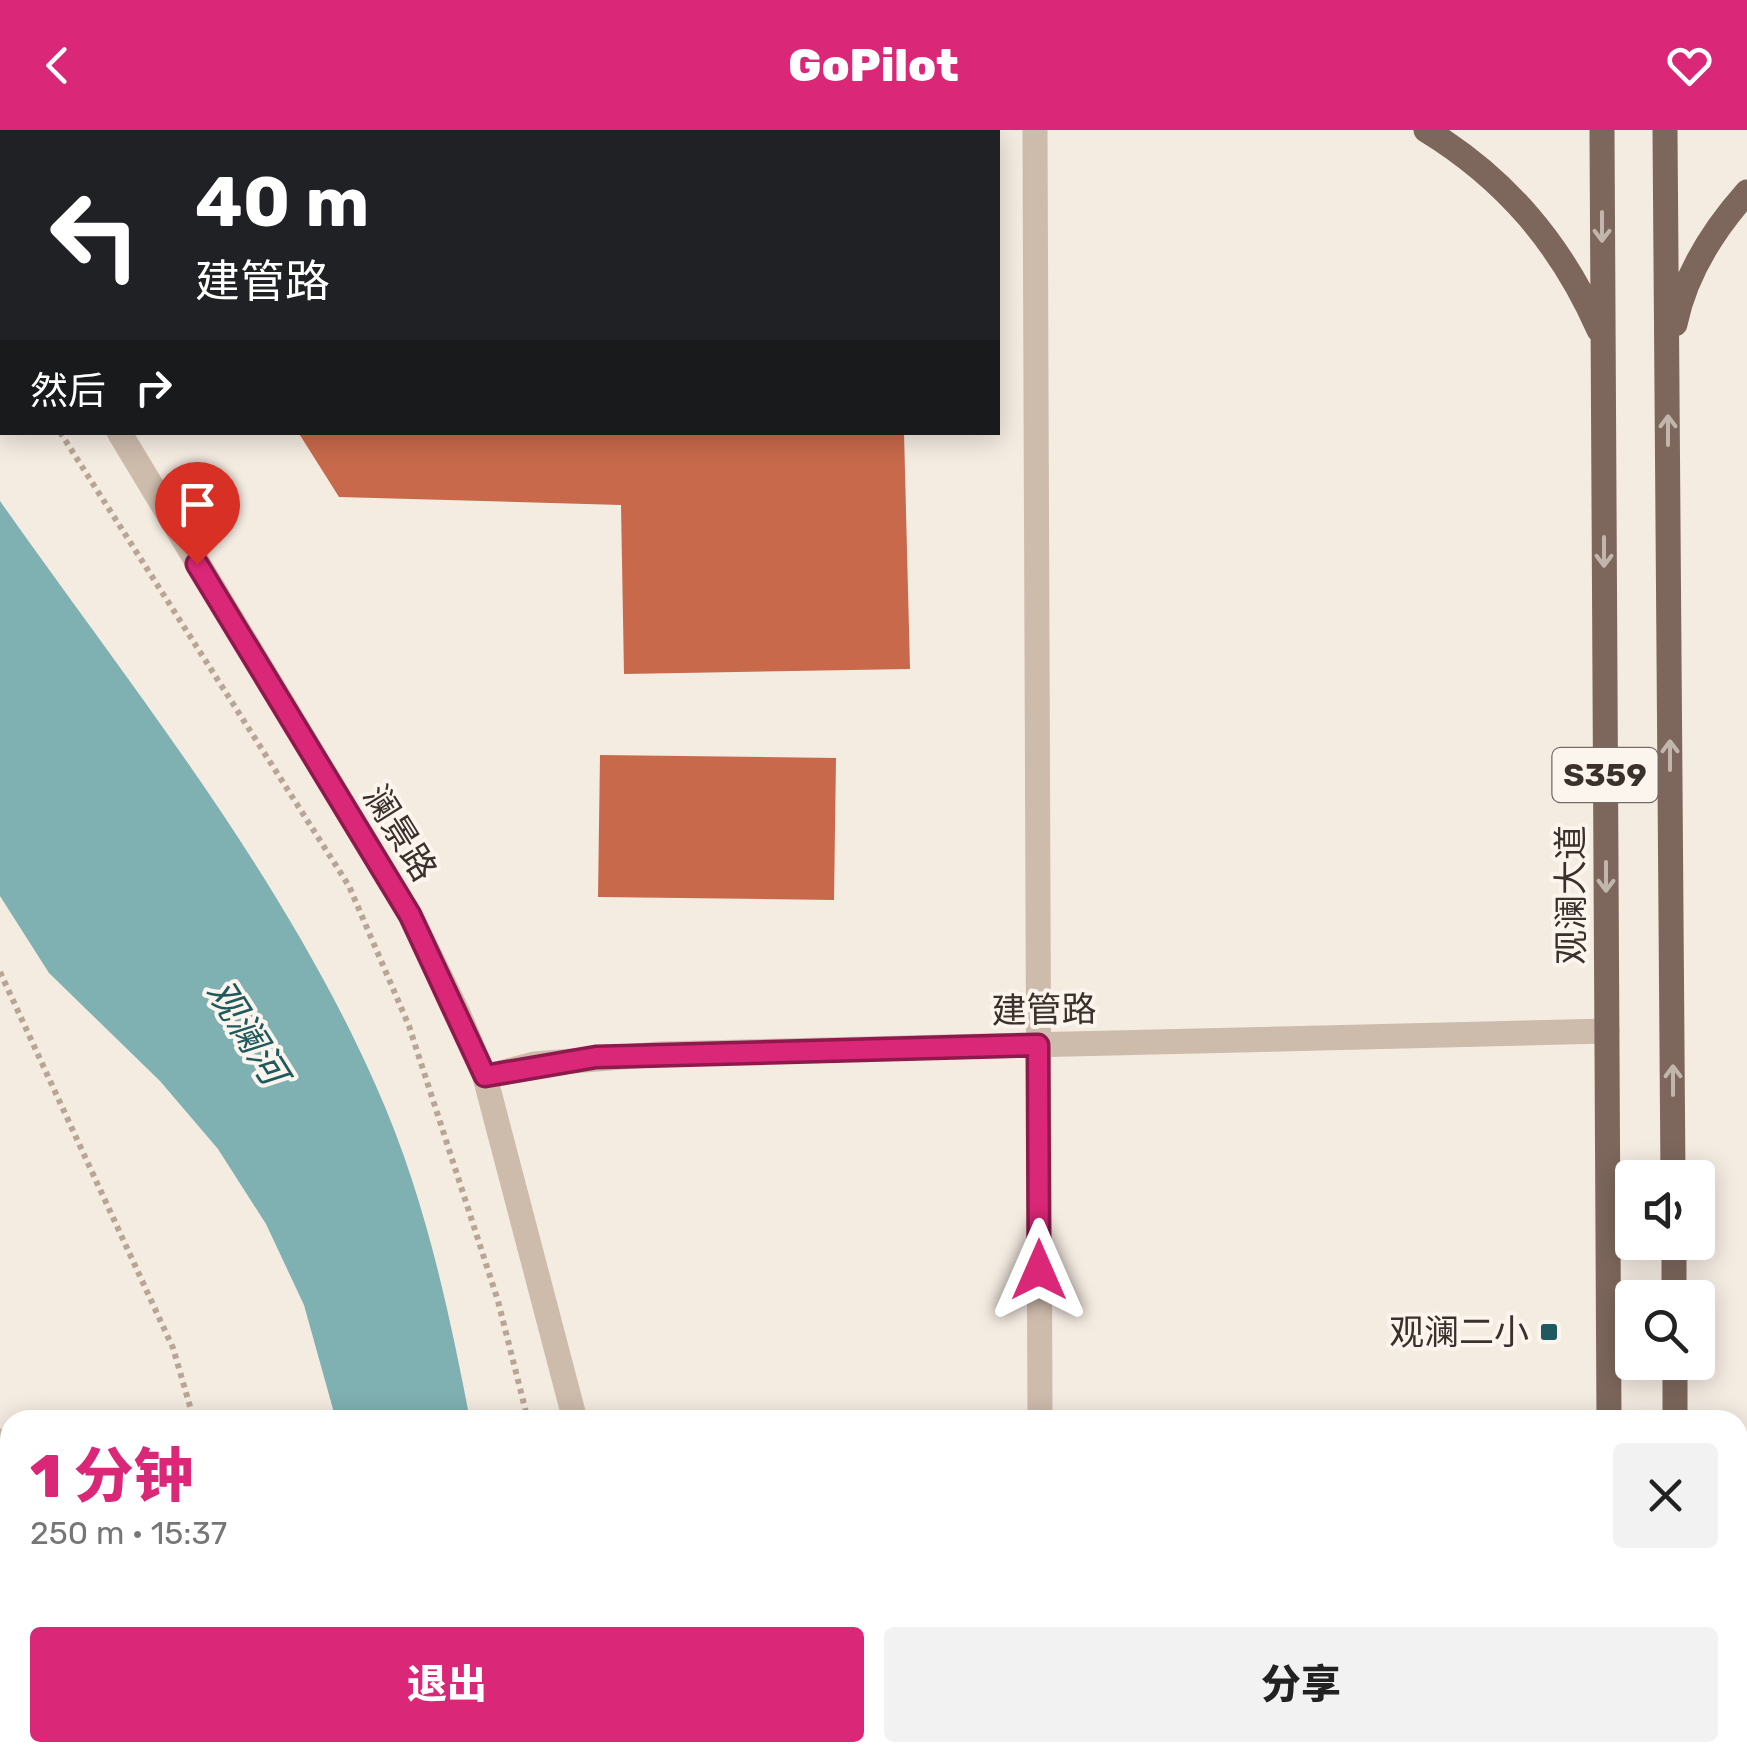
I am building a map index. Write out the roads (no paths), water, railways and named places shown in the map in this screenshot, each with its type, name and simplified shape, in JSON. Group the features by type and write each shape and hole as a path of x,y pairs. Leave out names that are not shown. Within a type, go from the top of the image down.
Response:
{"main road":[{"path":"1426,130 1471,158 1546,234 1577,280 1603,338"},
{"name":"观澜大道","path":"1602,130 1609,1410"},
{"name":"S359","path":"1665,130 1673,1160"},
{"path":"1668,363 1676,316 1692,273 1715,232 1747,192"},
{"path":"1674,1380 1675,1410"}],"street":[{"path":"1035,130 1040,1410"},
{"name":"澜景路","path":"120,435 410,915 485,1076 571,1410"},
{"name":"建管路","path":"485,1076 596,1057 1607,1032"}],"water":[{"name":"观澜河","path":"0,501 203,784 296,931 338,1007 376,1086 408,1167 443,1292 468,1410 333,1410 304,1305 266,1224 218,1149 160,1081 49,973 0,896"}],"place":[{"name":"观澜二小","path":"1549,1332"}]}
